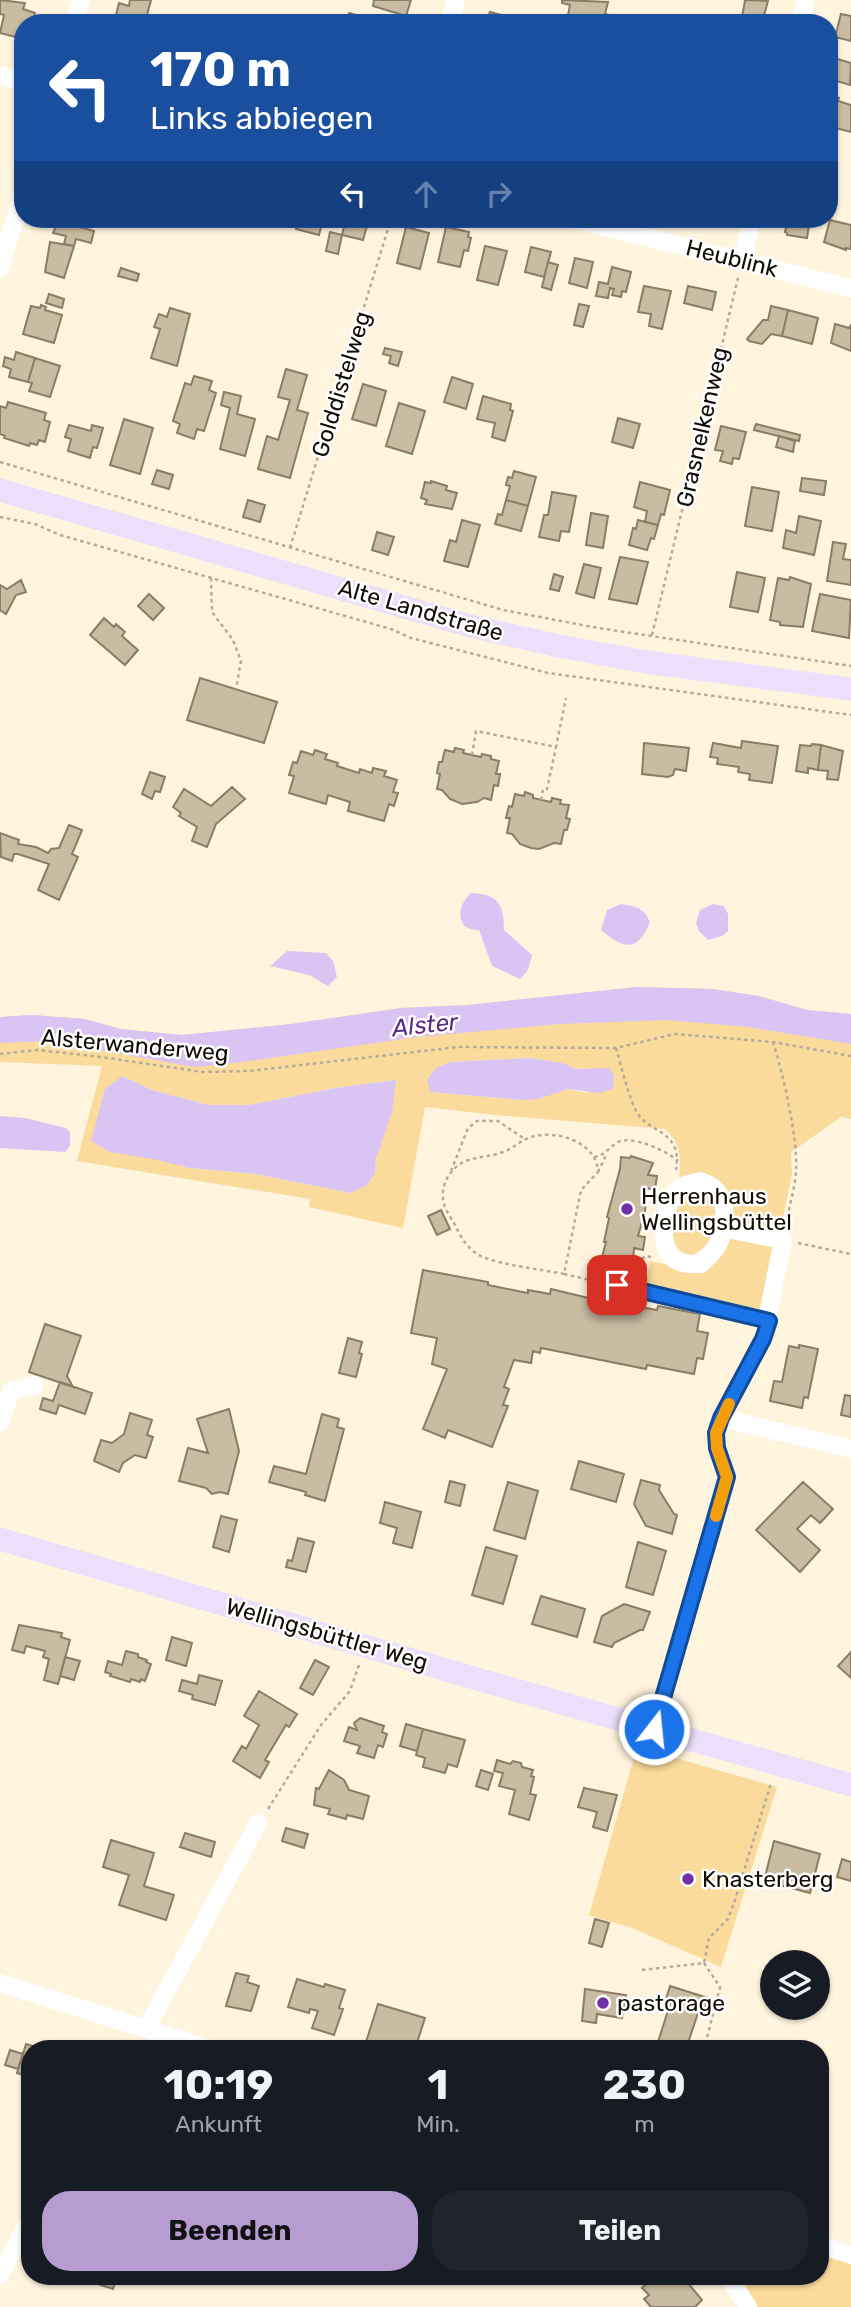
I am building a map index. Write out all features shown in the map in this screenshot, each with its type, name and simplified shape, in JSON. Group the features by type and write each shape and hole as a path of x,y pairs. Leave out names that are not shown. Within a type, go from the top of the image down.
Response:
{"main road":[{"name":"Alte Landstraße","path":"0,490 470,626 646,662 851,689"},
{"name":"Wellingsbüttler Weg","path":"0,1539 851,1785"}],"street":[{"path":"0,268 14,222"},
{"name":"Heublink","path":"609,228 851,288"},
{"path":"742,261 750,228"},
{"path":"700,1181 714,1187 722,1198 723,1228 718,1245 701,1264 674,1259 664,1246 664,1219 673,1194 685,1184 700,1181"},
{"path":"654,1729 727,1477 717,1448 716,1433 721,1418 763,1339 769,1321 783,1240 723,1228"},
{"path":"617,1285 769,1321"},
{"path":"0,1422 11,1391 35,1385"},
{"path":"721,1418 851,1449"},
{"path":"146,2029 258,1823"},
{"path":"0,1983 181,2040"},
{"path":"0,2274 21,2236"},
{"path":"829,2248 851,2255"},
{"path":"735,2285 748,2307"}],"path":[{"name":"Golddistelweg","path":"290,548 388,228"},
{"name":"Grasnelkenweg","path":"652,636 742,261"},
{"path":"0,461 503,610 598,628 851,666"},
{"path":"0,517 34,524 60,535"},
{"path":"211,578 212,612 233,640 241,661 236,690"},
{"path":"541,800 543,789 547,789 566,698"},
{"path":"472,755 476,731 555,747"},
{"name":"Alsterwanderweg","path":"0,1054 37,1050 202,1072 304,1066 458,1047 616,1048 675,1034 773,1042 851,1056"},
{"path":"773,1042 780,1063 793,1135 796,1170 783,1240 851,1254"},
{"path":"616,1048 637,1112 668,1138 677,1153 673,1194"},
{"path":"526,1139 498,1121 477,1121 468,1128 443,1188 444,1205 463,1241 471,1250 485,1258 597,1281"},
{"path":"450,1174 464,1161 503,1152 526,1139 548,1135 572,1140 584,1146 594,1157 598,1172"},
{"path":"594,1157 607,1152 617,1143 630,1140 658,1148 678,1161"},
{"path":"564,1274 581,1190 598,1172 607,1152"},
{"path":"636,1289 640,1261 645,1256 661,1258 669,1253"},
{"path":"258,1823 288,1780 321,1724 350,1691 366,1646"},
{"path":"706,2040 720,1987 704,1963 709,1938 728,1920 777,1763"},
{"path":"642,1970 704,1963"}],"shaded area":[{"path":"636,987 712,989 759,996 807,1010 851,1014 851,1119 841,1117 791,1152 792,1174 780,1232 730,1222 725,1193 682,1181 679,1177 680,1157 677,1145 665,1129 425,1107 403,1228 309,1207 310,1199 77,1161 102,1066 0,1062 0,1017 32,1015 85,1019 121,1029 182,1035 291,1024 401,1008 468,1005","holes":["531,1058 563,1063 576,1069 589,1068 588,1093 569,1089 522,1100 430,1092 450,1062","122,1076 152,1090 209,1105 249,1105 335,1088 396,1080 376,1159 375,1173 350,1193 256,1174 190,1168 91,1141"]},
{"path":"694,1191 705,1193 713,1200 717,1219 709,1241 692,1255 682,1252 675,1245 672,1225 680,1205 686,1196"},
{"path":"726,1238 777,1248 765,1311 645,1289 650,1261 689,1269"},
{"path":"637,1747 777,1787 721,1967 632,1928 589,1915"},
{"path":"829,2255 851,2262 851,2307 757,2307 743,2285 829,2285"}],"water":[{"path":"471,893 488,896 498,902 503,913 504,930 532,955 528,970 520,979 492,966 479,930 471,929 462,922 460,917 463,904"},
{"path":"621,904 639,908 650,922 641,939 630,945 617,941 601,930 607,910"},
{"path":"713,904 724,906 728,914 728,931 708,940 699,931 696,923 700,910"},
{"path":"287,951 326,953 333,961 337,977 328,986 309,975 270,966"},
{"name":"Alster","path":"636,987 712,989 759,996 807,1010 851,1014 851,1044 748,1027 666,1020 560,1024 417,1037 194,1067 50,1041 0,1043 0,1017 32,1015 85,1019 121,1029 182,1035 291,1024 401,1008 468,1005"},
{"path":"531,1058 563,1063 576,1069 609,1068 614,1075 613,1089 598,1093 569,1089 538,1099 522,1100 430,1092 427,1080 436,1068 450,1062"},
{"path":"122,1076 152,1090 209,1105 249,1105 335,1088 396,1080 392,1112 376,1159 375,1173 366,1186 350,1193 256,1174 190,1168 109,1152 91,1141 105,1089"},
{"path":"0,1116 25,1118 66,1128 70,1132 70,1146 65,1152 0,1148"}],"building":[{"path":"0,0 25,3 23,9 35,13 14,14 14,37 0,33 4,15 0,14"},
{"path":"130,0 151,0 147,14 116,14 119,3 129,6"},
{"path":"374,0 411,0 407,14 373,6"},
{"path":"562,0 608,2 605,14 568,14 570,5 562,3"},
{"path":"745,0 768,1 764,14 743,14"},
{"path":"841,14 851,16 851,41 838,38"},
{"path":"838,59 851,63 850,85 838,81"},
{"path":"838,101 851,105 851,132 838,129"},
{"path":"838,222 851,225 851,249 846,250 824,242 828,228 838,228"},
{"path":"55,228 83,228 94,231 91,243 76,239 74,246 64,244 66,236 53,233"},
{"path":"296,228 321,228 319,235"},
{"path":"344,228 366,228 363,240 342,235"},
{"path":"406,228 429,233 420,269 397,263"},
{"path":"446,228 469,232 468,237 471,238 468,251 464,250 460,267 438,262"},
{"path":"786,228 809,228 807,238 787,235"},
{"path":"330,232 342,235 338,254 326,251"},
{"path":"50,242 74,246 64,278 45,272"},
{"path":"485,246 507,251 498,285 477,280"},
{"path":"531,247 551,252 544,277 525,272"},
{"path":"575,258 593,262 587,288 569,283"},
{"path":"548,262 558,265 551,290 542,287"},
{"path":"612,267 631,272 626,292 622,291 621,297 612,295 614,289 610,288 608,298 596,296 599,282 608,284"},
{"path":"121,268 139,274 137,281 118,276"},
{"path":"644,286 671,291 662,329 649,326 651,314 638,312"},
{"path":"688,286 716,292 712,310 684,303"},
{"path":"49,294 64,299 62,308 46,303"},
{"path":"579,304 589,306 583,327 574,325"},
{"path":"41,305 46,307 45,310 62,315 54,343 23,334 31,306 40,308"},
{"path":"771,306 788,310 782,336 771,334 762,344 749,341 747,339 763,320 768,320"},
{"path":"170,308 190,314 177,366 151,358 160,329 154,327 159,314 167,317"},
{"path":"788,310 818,318 812,344 782,336"},
{"path":"835,324 849,328 851,325 851,351 831,343"},
{"path":"385,348 402,352 398,366 389,363 391,356 383,354"},
{"path":"16,352 35,358 28,382 9,377 11,369 3,366 5,357 14,360"},
{"path":"35,358 60,366 50,397 29,391 32,383 28,382"},
{"path":"286,369 307,375 297,410 308,413 290,478 258,469 267,436 278,440 290,400 278,397"},
{"path":"194,376 212,381 209,390 216,393 204,431 197,429 194,439 177,433 180,424 173,421 185,383 191,385"},
{"path":"452,377 473,384 466,409 444,402"},
{"path":"363,384 386,391 376,426 352,419"},
{"path":"224,392 241,396 237,414 255,419 245,456 220,449 230,408 221,405"},
{"path":"483,396 511,404 510,410 513,411 505,441 492,437 495,423 477,419"},
{"path":"8,402 46,413 44,420 50,422 45,442 39,440 37,445 30,443 29,446 4,438 5,436 0,434 0,406 6,408"},
{"path":"399,403 425,411 412,454 386,446"},
{"path":"618,418 640,424 633,448 612,442"},
{"path":"124,419 153,428 140,474 110,465"},
{"path":"756,424 800,435 799,441 754,430"},
{"path":"69,425 91,431 92,425 103,428 97,448 93,447 90,458 68,451 71,439 65,437"},
{"path":"721,426 746,432 739,459 733,458 732,464 720,461 723,451 715,450"},
{"path":"779,436 795,441 793,452 776,447"},
{"path":"157,470 173,475 169,489 152,484"},
{"path":"514,471 536,477 528,506 506,500 510,486 506,485 508,477 512,478"},
{"path":"802,478 826,481 824,495 800,491"},
{"path":"425,482 447,486 446,490 457,493 452,509 425,504 427,500 421,498"},
{"path":"640,482 670,490 664,515 661,514 658,525 645,522 647,511 634,507"},
{"path":"752,487 779,492 772,531 745,526"},
{"path":"552,492 576,496 569,532 561,531 559,541 539,537 544,515 548,515"},
{"path":"248,500 265,505 260,522 243,517"},
{"path":"506,500 528,506 521,531 495,524 498,514 502,515"},
{"path":"591,513 608,516 603,548 586,545"},
{"path":"799,516 821,521 814,555 783,548 786,530 796,533"},
{"path":"462,520 480,525 468,567 444,561 450,540 456,542"},
{"path":"638,520 658,525 647,550 629,545"},
{"path":"377,532 394,537 388,555 372,550"},
{"path":"833,542 846,544 843,559 851,560 851,585 827,581"},
{"path":"620,557 648,562 637,604 609,599"},
{"path":"584,564 601,568 594,598 576,593"},
{"path":"737,572 765,578 758,612 730,607"},
{"path":"554,574 563,577 559,591 550,589"},
{"path":"790,577 811,584 803,627 780,625 780,622 770,620 778,578 789,580"},
{"path":"21,580 26,592 16,595 6,614 0,610 0,585 7,589"},
{"path":"149,594 164,608 153,620 138,606"},
{"path":"820,594 851,600 849,638 812,631"},
{"path":"104,618 125,632 122,636 138,650 125,665 90,635"},
{"path":"200,678 277,702 264,743 187,720"},
{"path":"742,741 778,746 772,783 749,780 750,774 738,772 739,767 717,764 718,758 710,757 713,743 741,748"},
{"path":"644,743 689,748 686,771 675,769 673,775 668,777 642,774"},
{"path":"800,745 821,745 818,770 808,768 808,773 796,771"},
{"path":"821,745 843,751 838,780 827,779 828,771 818,770"},
{"path":"455,748 464,750 463,753 481,757 482,754 491,756 491,759 499,761 496,774 500,774 498,786 494,785 491,800 484,798 462,804 437,789 439,762 442,762 445,750 454,752"},
{"path":"315,750 327,754 325,759 338,763 337,766 359,773 360,769 372,773 373,768 386,771 384,776 397,780 393,792 398,793 394,806 389,804 384,821 348,811 350,802 328,795 326,804 289,793 294,776 289,775 293,762 297,763 301,751 313,755"},
{"path":"150,772 165,777 160,792 155,791 152,799 142,794"},
{"path":"232,787 245,799 216,824 207,847 192,841 197,827 179,816 181,813 173,807 184,789 211,806"},
{"path":"525,792 533,795 533,798 551,802 552,798 561,800 560,804 569,805 566,818 570,819 561,844 531,848 520,844 512,834 507,833 510,818 506,818 509,806 512,807 515,794 524,796"},
{"path":"69,825 82,830 72,854 78,857 59,900 38,890 49,864 18,854 14,854 12,861 1,857 0,833 19,840 18,844 36,847 48,853 51,849 59,848"},
{"name":"Herrenhaus Wellingsbüttel","path":"631,1156 653,1163 648,1175 657,1176 655,1190 647,1188 645,1212 638,1236 645,1237 643,1250 634,1248 633,1263 623,1263 602,1257 609,1218 607,1217 621,1157"},
{"path":"441,1210 450,1229 437,1235 428,1216"},
{"path":"423,1270 488,1282 488,1285 528,1293 528,1290 550,1294 551,1289 634,1309 635,1306 657,1310 658,1306 700,1314 697,1331 708,1333 703,1359 697,1358 694,1374 647,1365 646,1369 541,1348 540,1353 533,1351 531,1363 514,1360 504,1387 509,1389 503,1405 508,1406 492,1447 448,1430 445,1438 423,1429 447,1369 432,1364 437,1338 411,1333"},
{"path":"45,1324 81,1336 67,1376 73,1387 29,1372"},
{"path":"348,1338 362,1342 356,1377 339,1373"},
{"path":"799,1345 818,1349 808,1398 804,1397 802,1408 770,1401 774,1381 782,1382 789,1346 799,1348"},
{"path":"60,1382 92,1393 85,1414 59,1405 56,1414 40,1409 43,1398 53,1401"},
{"path":"845,1395 851,1396 851,1417 841,1415"},
{"path":"229,1409 239,1451 228,1494 212,1494 206,1488 179,1481 188,1448 208,1453 197,1419"},
{"path":"130,1413 152,1420 147,1435 153,1437 146,1458 135,1455 123,1463 119,1472 94,1461 101,1440 112,1443 124,1434"},
{"path":"322,1414 339,1419 337,1427 344,1429 325,1501 305,1495 306,1492 269,1482 274,1466 306,1474"},
{"path":"579,1461 624,1474 616,1502 571,1489"},
{"path":"641,1480 660,1485 659,1490 677,1515 672,1534 646,1526 634,1504"},
{"path":"450,1481 465,1485 460,1506 445,1502"},
{"path":"508,1482 538,1491 525,1539 494,1530"},
{"path":"803,1482 833,1509 820,1523 811,1515 797,1529 820,1550 800,1572 756,1530"},
{"path":"385,1502 421,1512 412,1548 393,1543 397,1528 380,1523"},
{"path":"221,1516 237,1520 229,1552 213,1547"},
{"path":"298,1538 314,1542 306,1572 286,1567 288,1560 292,1561"},
{"path":"638,1542 666,1551 653,1595 626,1587"},
{"path":"486,1547 517,1556 503,1604 472,1595"},
{"path":"541,1596 585,1609 577,1637 532,1624"},
{"path":"624,1604 650,1612 643,1630 614,1643 612,1647 594,1642 602,1616"},
{"path":"19,1625 62,1633 61,1637 70,1640 58,1684 44,1680 49,1659 43,1657 45,1651 26,1646 24,1653 12,1650"},
{"path":"172,1637 192,1643 186,1666 166,1660"},
{"path":"126,1651 138,1654 138,1657 151,1664 145,1681 131,1679 130,1682 105,1672 108,1661 122,1665"},
{"path":"851,1652 851,1678 838,1666"},
{"path":"65,1657 80,1661 74,1680 60,1676"},
{"path":"315,1660 329,1667 313,1695 300,1688"},
{"path":"199,1675 222,1681 215,1705 192,1699 193,1695 179,1691 182,1680 197,1684"},
{"path":"259,1691 297,1714 289,1727 286,1725 265,1760 269,1762 260,1778 233,1761 242,1746 246,1749 259,1725 244,1716"},
{"path":"360,1718 384,1726 382,1732 387,1734 383,1747 378,1745 374,1758 357,1753 360,1746 344,1741 349,1727 357,1730 354,1723"},
{"path":"406,1724 423,1729 417,1751 400,1746"},
{"path":"423,1729 465,1740 457,1767 448,1764 445,1773 423,1767 425,1758 416,1755"},
{"path":"497,1760 510,1764 513,1761 521,1763 522,1767 533,1770 530,1794 536,1795 529,1820 509,1814 515,1790 499,1786 503,1773 494,1771"},
{"path":"329,1770 344,1780 349,1790 369,1796 363,1819 347,1815 346,1819 328,1814 330,1809 314,1805 316,1788 319,1789"},
{"path":"481,1770 493,1774 488,1790 476,1786"},
{"path":"584,1788 617,1795 607,1831 593,1827 597,1812 578,1807"},
{"path":"286,1828 308,1834 304,1848 282,1841"},
{"path":"185,1833 215,1842 211,1857 180,1847"},
{"path":"111,1840 154,1853 144,1886 174,1895 166,1920 119,1905 129,1875 103,1867"},
{"path":"774,1841 820,1854 810,1893 764,1881"},
{"path":"842,1859 851,1862 851,1881 837,1877"},
{"path":"595,1919 609,1923 602,1947 589,1943"},
{"path":"236,1973 249,1976 247,1982 259,1986 251,2011 226,2006"},
{"path":"297,1979 345,1990 339,2008 343,2009 334,2035 312,2028 318,2011 310,2009 309,2013 288,2007"},
{"path":"670,1986 708,1998 704,2011 699,2010 689,2040 659,2040 671,2001 666,1999"},
{"name":"pastorage","path":"585,1989 626,1995 622,2018 597,2014 596,2023 582,2021"},
{"path":"378,2004 425,2018 418,2040 367,2040"},
{"path":"10,2050 21,2053 18,2069 5,2065"},
{"path":"645,2285 690,2285 702,2300 695,2307 651,2307 644,2299 649,2295 642,2288"}],"slow traffic":[{"path":"716,1516 727,1477 717,1448 716,1433 729,1404"}],"place":[{"name":"Herrenhaus Wellingsbüttel","path":"627,1209"},
{"name":"Knasterberg","path":"688,1879"},
{"name":"pastorage","path":"603,2003"}],"route":[{"path":"617,1285 769,1321 763,1339 721,1418 716,1433 717,1448 727,1477 654,1729"}]}
